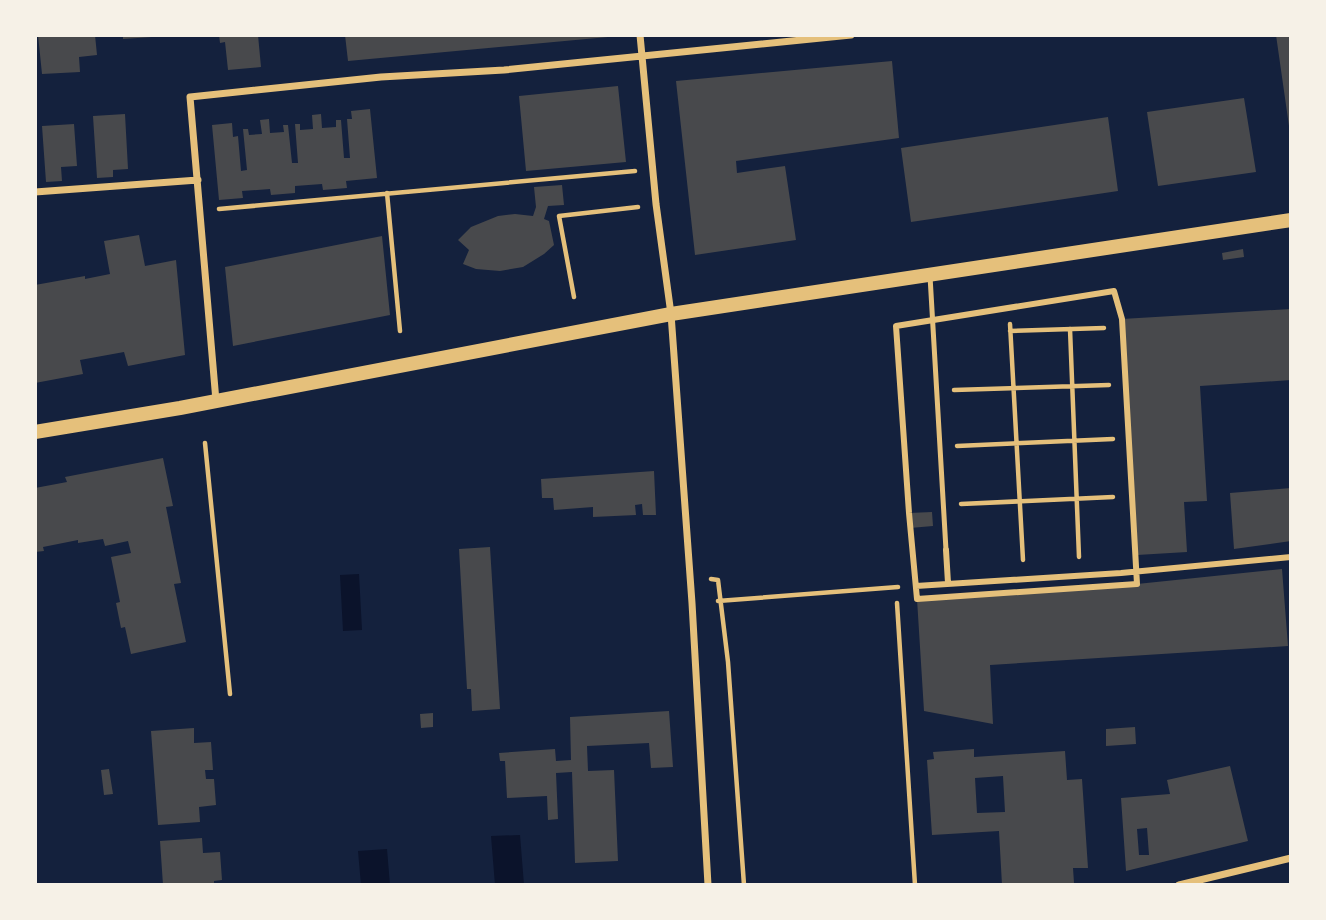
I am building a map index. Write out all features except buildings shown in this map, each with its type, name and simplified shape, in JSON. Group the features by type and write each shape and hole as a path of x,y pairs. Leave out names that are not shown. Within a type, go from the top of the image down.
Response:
{"main road":[{"path":"35,432 216,401 671,314 1291,220"}],"street":[{"path":"640,35 656,204 671,314 692,603 708,885"},
{"path":"216,401 190,97 381,77 504,70 851,35"},
{"path":"35,191 198,180"},
{"path":"1114,291 1122,319 1137,584 917,599 897,327 932,321 1114,291"},
{"path":"946,550 948,583"},
{"path":"916,586 1291,557"},
{"path":"1179,885 1291,858"}],"lane":[{"path":"930,276 946,550"}],"path":[{"path":"200,211 653,169"},
{"path":"387,193 400,331"},
{"path":"574,297 559,216 656,204"},
{"path":"1009,308 1024,579"},
{"path":"1010,331 1110,328"},
{"path":"1070,329 1080,575"},
{"path":"936,391 1113,385"},
{"path":"940,447 1115,439"},
{"path":"205,443 230,694"},
{"path":"943,505 1118,497"},
{"path":"692,603 916,586"},
{"path":"719,601 728,662 744,885"}],"water":[{"path":"359,574 362,630 343,631 340,575"},
{"path":"520,835 524,885 495,885 491,836"},
{"path":"387,849 390,885 361,885 358,851"}]}
